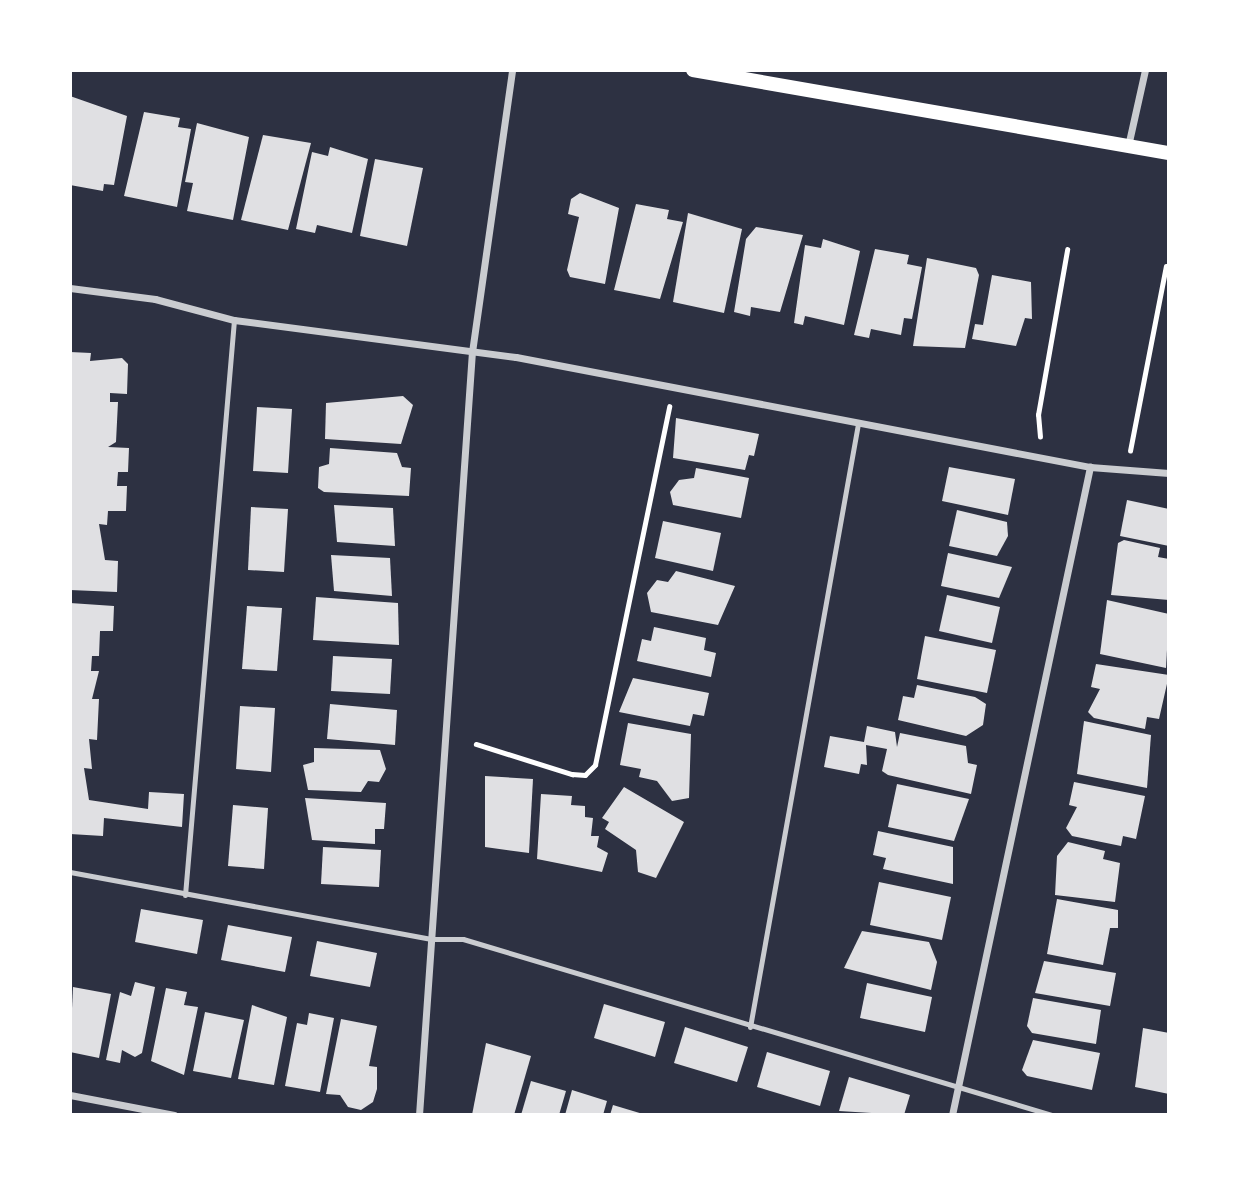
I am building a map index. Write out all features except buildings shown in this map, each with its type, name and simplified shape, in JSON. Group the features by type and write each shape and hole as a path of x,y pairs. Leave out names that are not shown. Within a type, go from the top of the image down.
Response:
{"main road":[{"path":"693,70 1169,153"}],"street":[{"path":"419,1115 472,352 512,70"},
{"path":"1128,146 1145,70"},
{"path":"70,288 155,299 234,320 472,352 1042,459 1090,467 1169,472"},
{"path":"952,1115 1090,467"},
{"path":"70,1095 174,1115"}],"lane":[{"path":"185,895 234,320"},
{"path":"750,1027 858,424"},
{"path":"70,872 430,939 463,939 750,1027 959,1083 1052,1115"}],"path":[{"path":"1042,459 1038,415 1067,250"},
{"path":"1125,470 1166,267"},
{"path":"476,744 572,774 585,775 595,765 672,389"}]}
